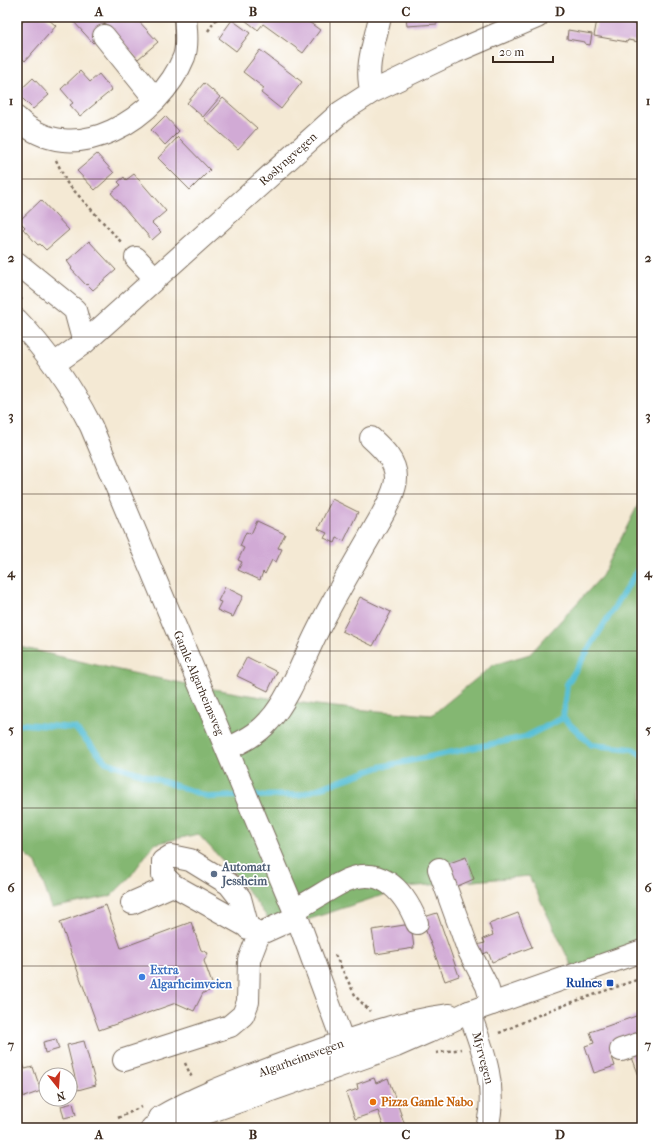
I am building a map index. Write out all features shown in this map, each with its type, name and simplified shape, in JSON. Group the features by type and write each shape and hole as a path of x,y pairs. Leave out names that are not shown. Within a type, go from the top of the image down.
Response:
{"main road":[{"path":"19,123 54,140 80,140 117,129 134,120 155,99 169,82 184,56 185,17"},
{"path":"372,92 369,83 369,73 380,17"},
{"name":"Røslyngvegen","path":"54,364 78,347 341,112 372,92 455,52 537,17"},
{"path":"104,36 155,99"},
{"path":"136,258 156,278"},
{"path":"17,264 75,310 78,347"},
{"name":"Gamle Algarheimsveg","path":"17,320 54,364 77,399 91,426 295,914 346,1052"},
{"path":"227,749 244,741 254,734 269,721 280,705 322,621 380,518 392,493 396,479 392,463 387,453 371,438"},
{"path":"124,1060 230,1026 243,1015 248,1002 249,960 254,931 240,898 229,884 190,860 171,856 163,861 162,875 173,885 254,931"},
{"path":"439,869 468,949 487,986 492,1004"},
{"path":"254,931 295,914 340,883 360,876 380,878 389,882 405,897 417,923"},
{"path":"132,903 173,885"},
{"name":"Algarheimsvegen","path":"152,1128 183,1121 423,1018 469,1012 642,951"},
{"name":"Myrvegen","path":"469,1012 488,1071 492,1093 492,1111 487,1128"},
{"path":"621,1050 642,1043"},
{"name":"Algarheimsvegen","path":"142,1128 177,1107 216,1090 346,1052"}],"path":[{"path":"54,140 56,162 67,183 136,258"},
{"path":"497,1035 550,1010 642,978"}],"green space":[{"path":"642,497 642,952 576,975 529,876 407,887 298,923 270,921 236,875 198,834 154,844 130,877 111,896 52,908 36,863 17,848 17,646 91,664 241,694 331,707 432,715 493,665 530,654 602,576"}],"building":[{"path":"27,17 46,17 56,26 25,61 17,53 17,28"},
{"path":"80,17 99,17 109,28 93,43 74,22"},
{"path":"100,17 135,17 158,42 138,59"},
{"path":"241,17 302,17 320,30 303,53 263,24 258,30"},
{"path":"406,17 437,17 437,24 407,26"},
{"path":"593,17 632,17 631,23 642,25 639,42 628,40 627,42 594,36 597,20 593,20"},
{"path":"232,20 250,33 236,51 219,38"},
{"path":"568,30 592,34 590,45 585,44 585,42 567,39"},
{"path":"260,50 302,82 281,109 261,93 264,88 243,72"},
{"path":"80,71 90,82 99,74 112,90 80,116 70,105 73,103 61,89"},
{"path":"33,78 49,95 33,109 17,93"},
{"path":"204,83 220,97 203,117 187,103"},
{"path":"223,98 257,128 238,149 204,119"},
{"path":"165,116 179,131 165,145 151,130"},
{"path":"178,137 210,170 190,190 158,158"},
{"path":"97,154 114,173 95,190 77,171"},
{"path":"134,174 166,211 152,223 161,232 152,240 111,193 121,185 118,182 124,177 126,180"},
{"path":"17,184 21,192 17,196"},
{"path":"17,197 21,201 17,205"},
{"path":"41,200 69,230 46,250 40,244 38,245 23,229 25,227 19,221"},
{"path":"89,241 116,270 93,290 87,284 86,285 71,269 72,268 67,261"},
{"path":"332,499 358,512 344,541 337,538 335,543 324,538 327,533 318,529"},
{"path":"257,521 285,534 278,548 282,549 276,562 272,560 265,574 263,572 260,580 238,570 242,562 238,560 244,548 240,546 246,532 251,534"},
{"path":"225,587 243,596 233,617 217,610 221,602 218,601"},
{"path":"360,597 391,612 373,646 342,631"},
{"path":"247,657 277,672 268,691 237,676"},
{"path":"466,857 474,879 453,888 444,865"},
{"path":"106,905 121,948 191,922 201,950 208,953 204,961 214,989 203,993 194,1011 176,1003 99,1030 60,922"},
{"path":"437,913 459,976 445,981 421,918"},
{"path":"518,913 532,947 492,962 488,952 476,957 472,946 485,943 483,939 493,935 489,924"},
{"path":"411,924 414,948 376,954 372,930"},
{"path":"639,1015 642,1024 642,1040 610,1051 615,1066 594,1073 585,1046 594,1043 590,1032"},
{"path":"56,1039 59,1049 45,1053 43,1042"},
{"path":"84,1041 96,1085 78,1090 78,1067 72,1067 67,1045"},
{"path":"17,1047 25,1069 33,1067 38,1082 38,1092 24,1097 22,1091 17,1093"},
{"path":"642,1047 642,1075 639,1076 630,1052"},
{"name":"Pizza Gamle Nabo","path":"374,1078 376,1083 388,1078 406,1128 384,1128 378,1111 355,1119 346,1093 358,1089 357,1084"},
{"path":"61,1107 74,1107 76,1115 64,1118"}],"waterway":[{"path":"563,718 567,684 642,563"},
{"path":"563,718 592,745 633,749 642,755"},
{"path":"251,796 300,795 380,767 525,737 563,718"},
{"path":"17,725 24,724 75,728 106,762 209,797 241,796"}],"place":[{"name":"Automat1 Jessheim","path":"214,874"},
{"name":"Extra Algarheimveien","path":"142,977"},
{"name":"Rulnes","path":"610,983"},
{"name":"Pizza Gamle Nabo","path":"373,1102"}]}
